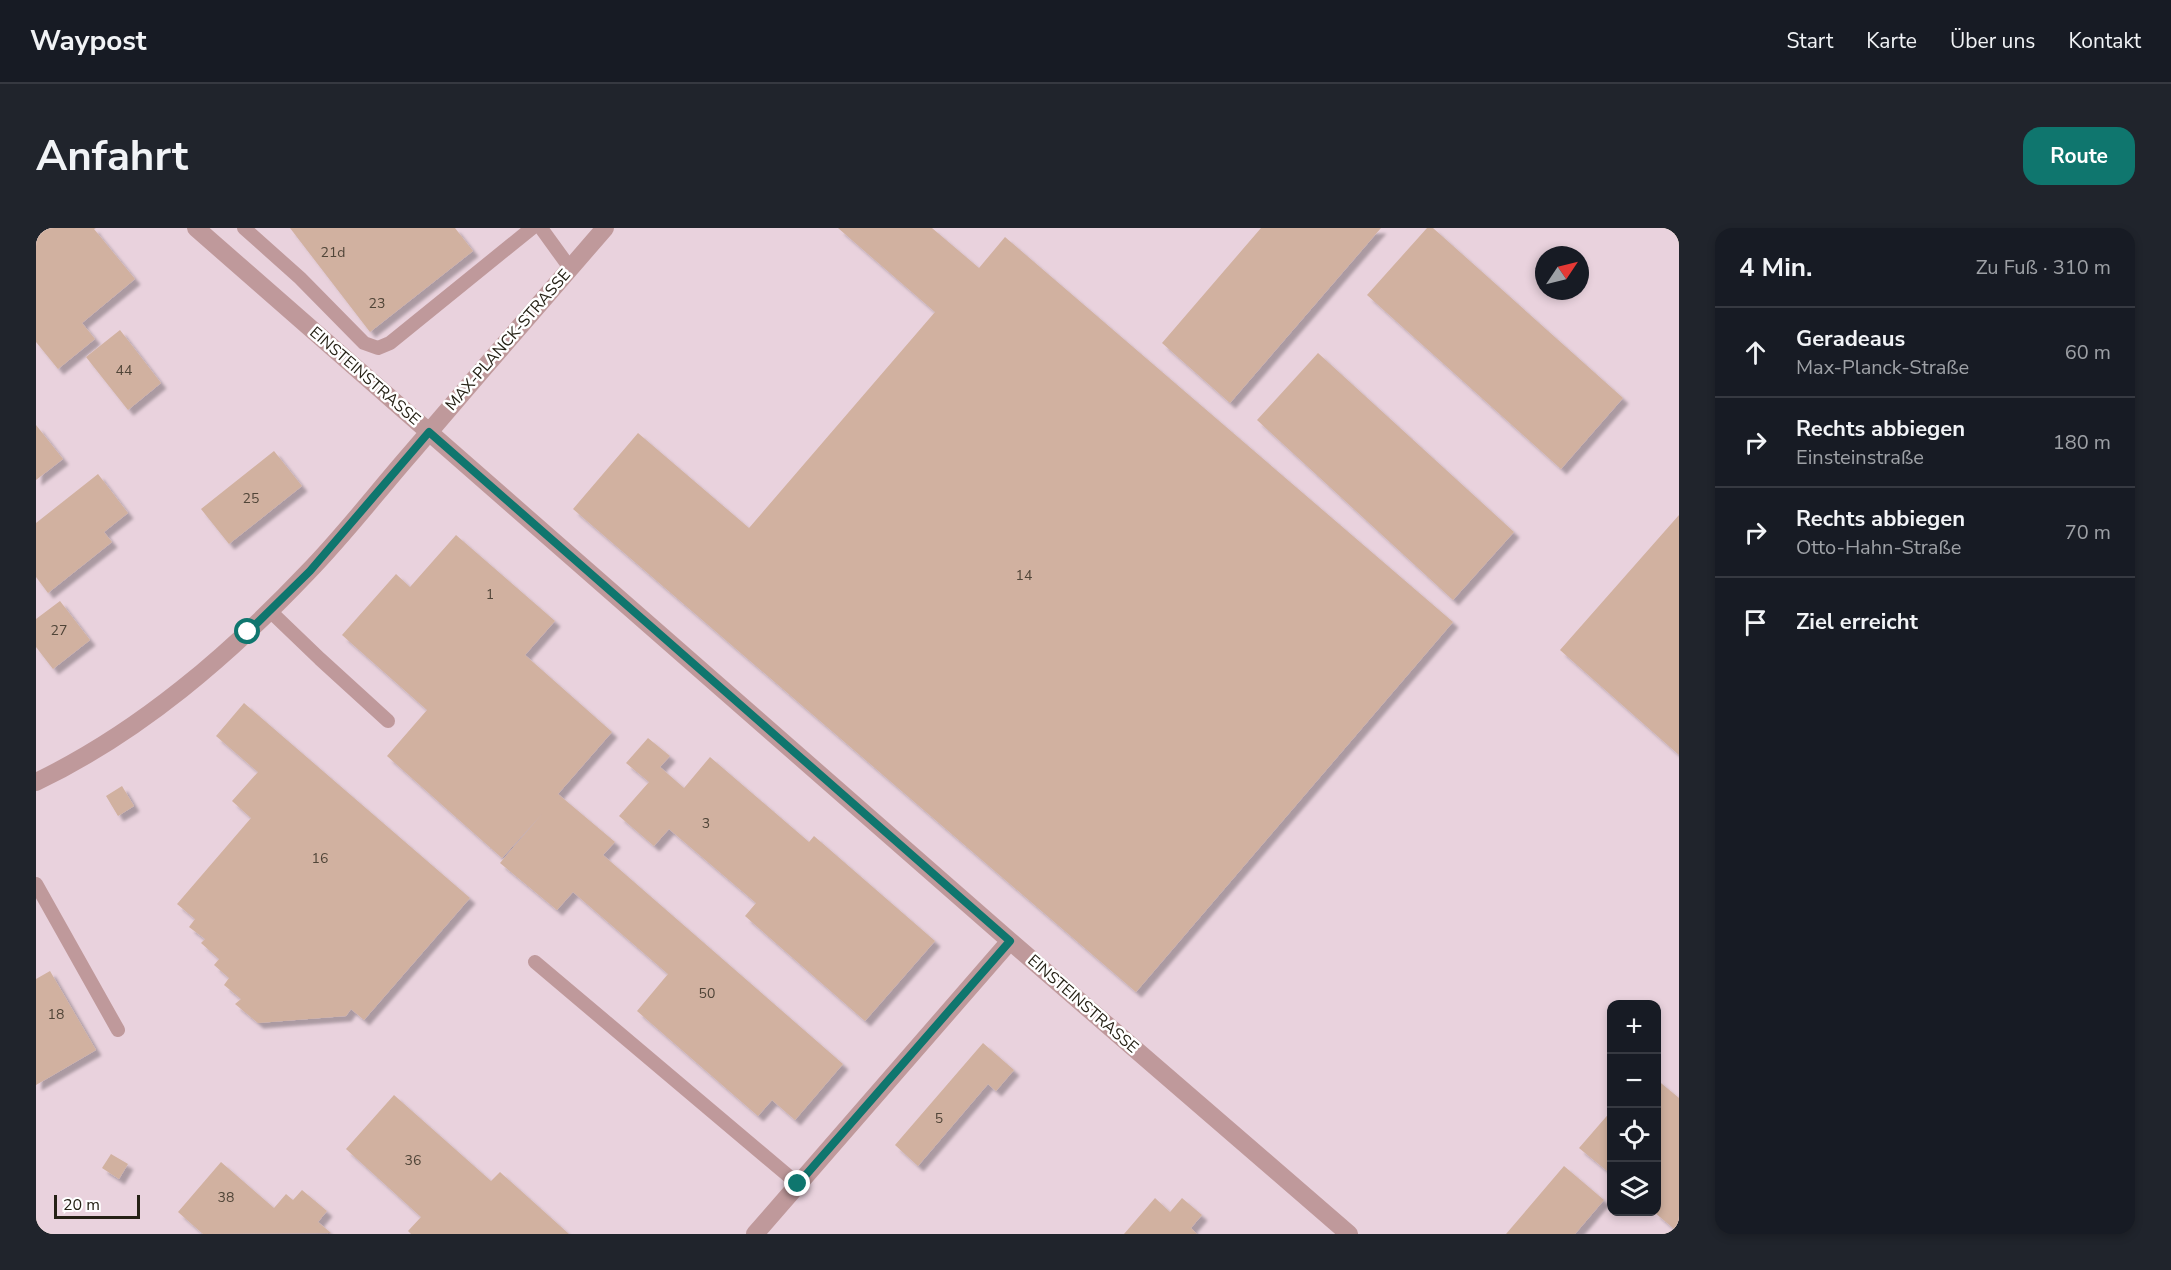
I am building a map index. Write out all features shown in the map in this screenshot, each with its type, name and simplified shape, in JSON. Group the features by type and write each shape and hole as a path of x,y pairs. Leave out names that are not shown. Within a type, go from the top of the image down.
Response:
{"street":[{"name":"EINSTEINSTRASSE","path":"196,228 1348,1234"},
{"name":"MAX-PLANCK-STRASSE","path":"36,782 72,765 133,725 201,674 270,611 310,571 605,228"},
{"path":"755,1234 1010,941"}],"lane":[{"path":"244,228 300,278 364,343 378,348 390,343 532,228"},
{"path":"541,228 570,268"},
{"path":"270,611 388,721"},
{"path":"36,884 118,1030"},
{"path":"535,962 798,1184"}],"shaded area":[{"path":"36,228 1679,228 1679,1234 36,1234"}],"building":[{"path":"36,228 96,228 94,229 135,279 82,323 95,339 58,369 36,342"},
{"path":"290,228 455,228 473,251 370,332"},
{"path":"838,228 932,228 979,268 1005,237 1453,622 1136,992 573,509 638,433 749,528 935,312"},
{"path":"1261,228 1381,228 1230,403 1162,343"},
{"path":"1427,228 1433,228 1623,398 1561,469 1367,295"},
{"path":"120,330 161,383 128,410 86,357"},
{"path":"1318,353 1514,532 1453,600 1257,420"},
{"path":"36,425 63,459 36,480"},
{"path":"274,451 302,486 229,544 201,509"},
{"path":"98,474 128,513 104,532 112,542 48,593 36,577 36,523"},
{"path":"1679,515 1679,755 1560,650"},
{"path":"456,535 555,621 525,655 612,732 558,794 615,842 603,855 843,1064 795,1120 772,1100 758,1116 637,1011 668,974 573,892 557,910 500,863 542,814 502,858 387,756 427,710 342,635 396,574 410,587"},
{"path":"60,601 90,640 53,669 36,647 36,619"},
{"path":"244,703 470,898 364,1020 351,1009 346,1016 258,1023 235,1004 241,999 224,985 229,978 214,965 219,959 201,943 205,939 189,927 195,919 177,904 251,818 232,801 258,772 216,736"},
{"path":"648,738 670,756 660,767 684,788 710,757 809,842 814,836 935,941 865,1021 745,916 756,903 669,829 654,846 619,816 649,782 626,763"},
{"path":"122,786 134,806 118,816 106,796"},
{"path":"50,971 96,1050 36,1085 36,979"},
{"path":"983,1043 1014,1070 996,1091 988,1084 918,1166 895,1145"},
{"path":"1661,1083 1679,1098 1679,1233 1659,1216 1661,1216"},
{"path":"394,1095 491,1181 500,1172 569,1234 411,1234 408,1231 421,1217 346,1149"},
{"path":"1607,1116 1607,1171 1579,1148"},
{"path":"111,1154 128,1164 119,1179 102,1168"},
{"path":"221,1162 274,1208 286,1194 293,1200 302,1190 327,1211 318,1222 331,1233 203,1234 178,1212"},
{"path":"1564,1166 1604,1200 1575,1234 1506,1234"},
{"path":"1155,1198 1170,1212 1182,1198 1202,1215 1191,1228 1197,1234 1124,1234"}],"route":[{"path":"248,632 310,571 429,432 1010,941 798,1184"}]}
